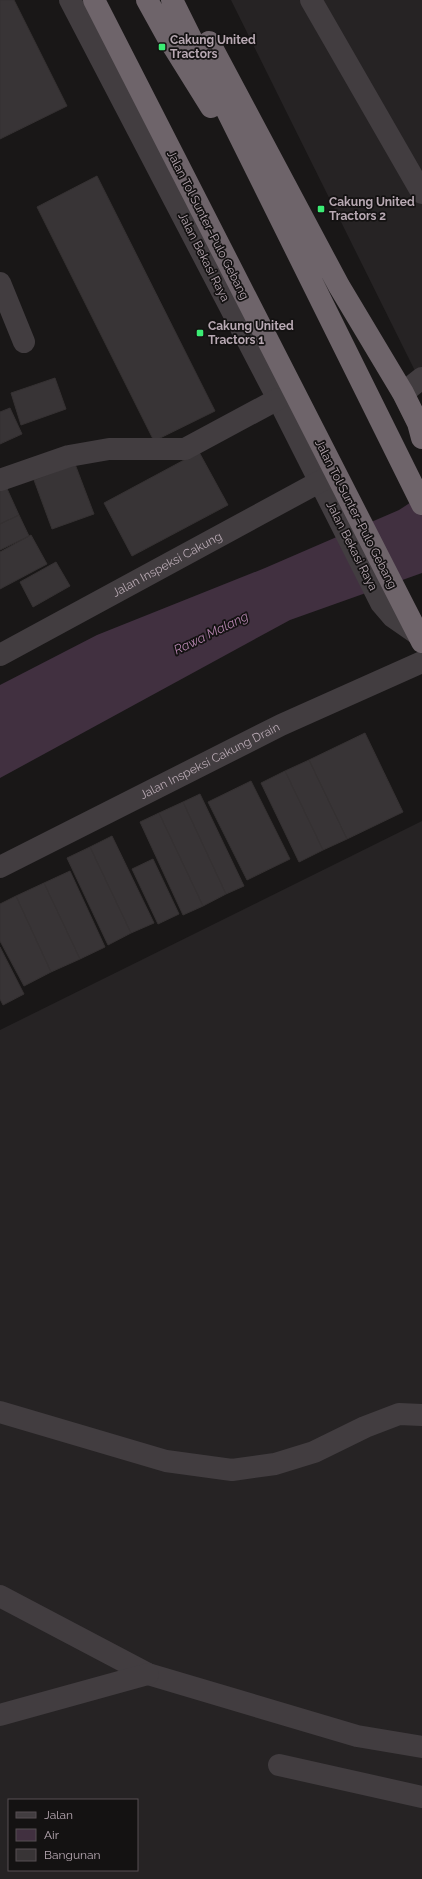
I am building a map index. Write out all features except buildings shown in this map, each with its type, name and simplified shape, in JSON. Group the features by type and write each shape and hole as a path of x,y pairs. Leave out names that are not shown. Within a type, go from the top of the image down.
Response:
{"highway":[{"name":"Jalan Tol Sunter–Pulo Gebang","path":"94,0 420,640"},
{"name":"Jalan Bekasi Raya","path":"99,0 345,514 389,600 420,640"},
{"path":"147,0 200,89 272,200"},
{"path":"172,0 422,504"},
{"path":"186,0 339,286 403,393 420,431"}],"street":[{"name":"Jalan Bekasi Raya","path":"70,0 278,399 327,477"},
{"path":"312,0 422,193"},
{"path":"0,283 24,342"},
{"path":"403,393 422,378"},
{"path":"0,480 69,456 109,449 186,449 278,399"},
{"name":"Jalan Inspeksi Cakung","path":"0,655 327,477"},
{"name":"Jalan Inspeksi Cakung Drain","path":"0,867 281,725 422,662"},
{"path":"0,1412 166,1461 232,1470 275,1464 314,1452 365,1428 400,1414 422,1415"},
{"path":"0,1596 148,1674 357,1736 422,1747"},
{"path":"0,1715 148,1674"},
{"path":"279,1765 422,1796"}],"shaded area":[{"path":"231,0 422,0 422,385 284,107"},
{"path":"422,821 422,1879 0,1879 0,1030"}],"water":[{"name":"Rawa Malang","path":"422,495 422,573 290,620 0,778 0,685 97,635 265,568 399,510"}],"place":[{"name":"Cakung United Tractors","path":"162,47"},
{"name":"Cakung United Tractors 2","path":"321,209"},
{"name":"Cakung United Tractors 1","path":"200,333"}]}
